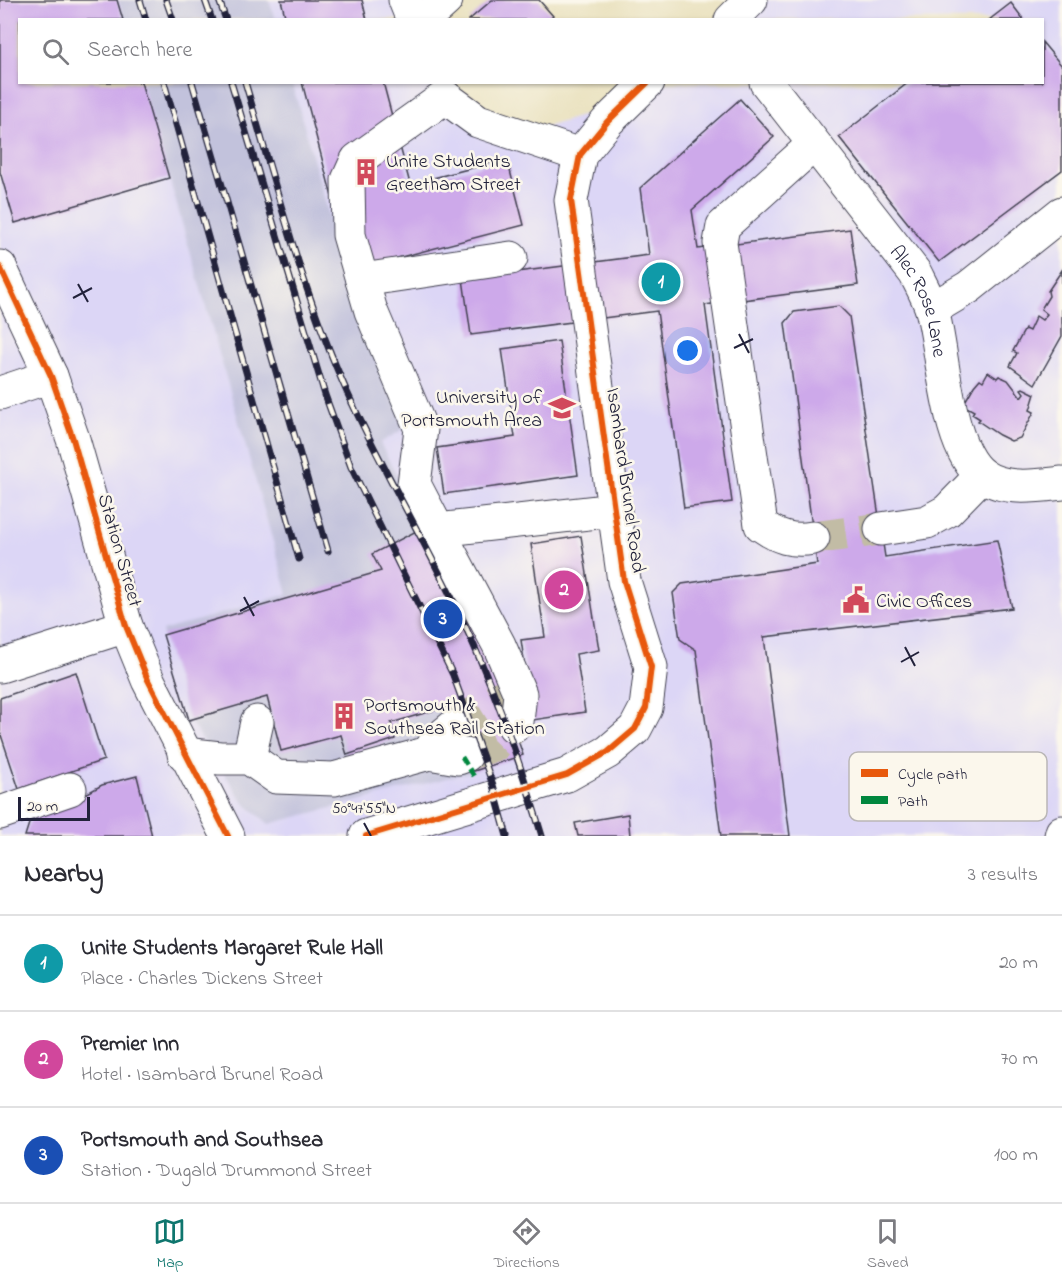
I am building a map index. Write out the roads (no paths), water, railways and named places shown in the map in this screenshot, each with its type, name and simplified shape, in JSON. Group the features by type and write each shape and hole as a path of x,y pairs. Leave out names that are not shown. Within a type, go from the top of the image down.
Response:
{"street":[{"path":"405,0 412,18"},
{"path":"426,18 446,0"},
{"path":"733,18 751,0"},
{"name":"Isambard Brunel Road","path":"366,836 567,775 589,764 635,729 646,708 651,667 624,581 571,200 580,155 607,122 646,84"},
{"name":"Alec Rose Lane","path":"767,84 915,273 932,309 957,435 967,459 982,475"},
{"path":"511,703 499,645 414,484 421,429 371,311 349,235 348,180 357,160 442,90 478,121 580,155"},
{"path":"813,145 723,226 720,243 761,525 774,534 796,541 813,538"},
{"path":"932,309 969,287 1062,213"},
{"path":"362,280 511,258"},
{"name":"Station Street","path":"0,267 51,376 75,447 126,626 148,680 228,836"},
{"path":"0,393 51,376"},
{"path":"881,529 927,522 947,511 982,475 1006,485 1030,486 1062,483"},
{"path":"438,530 615,510"},
{"path":"0,666 126,626"},
{"path":"249,758 257,723"},
{"path":"184,753 220,758 249,758 276,777 334,779 429,753 458,758 460,741"},
{"path":"0,813 70,789"},
{"path":"0,822 4,836"}],"tunnel":[{"path":"813,538 881,529"},
{"path":"453,727 504,695"},
{"path":"466,755 495,745 514,726"}],"railway":[{"path":"140,0 145,18"},
{"path":"166,0 172,18"},
{"path":"205,0 211,18"},
{"path":"219,0 225,18"},
{"path":"165,84 299,559"},
{"path":"193,84 328,551"},
{"path":"232,84 325,395 351,467 453,675 493,785 507,836"},
{"path":"246,84 291,239 331,355 360,420 471,638 504,722 542,836"}],"place":[{"name":"Unite Students Greetham Street","path":"366,172"},
{"name":"Unite Students Margaret Rule Hall","path":"661,282"},
{"name":"University of Portsmouth Area","path":"562,408"},
{"name":"Premier Inn","path":"564,590"},
{"name":"Civic Offices","path":"856,600"},
{"name":"Portsmouth and Southsea","path":"443,619"},
{"name":"Portsmouth & Southsea Rail Station","path":"344,716"}]}
